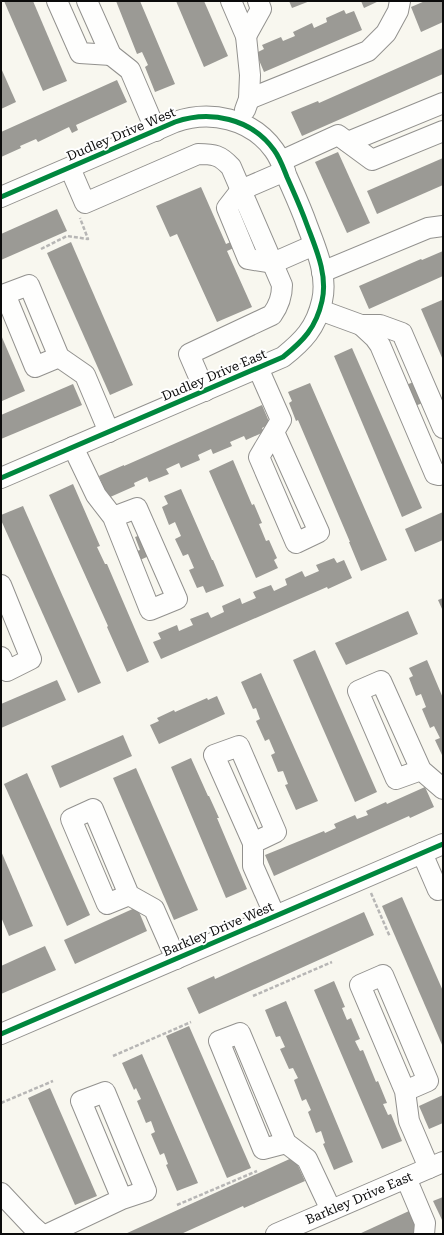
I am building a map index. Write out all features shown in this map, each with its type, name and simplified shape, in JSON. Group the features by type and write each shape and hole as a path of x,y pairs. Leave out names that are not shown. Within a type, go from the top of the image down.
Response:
{"street":[{"path":"57,1 80,53 111,55"},
{"path":"87,1 111,55 130,70 156,131"},
{"path":"231,1 246,36 250,75 249,99 240,123"},
{"path":"246,36 261,9 258,1"},
{"path":"249,99 368,51 386,33 398,11 400,1"},
{"path":"348,142 443,103"},
{"name":"Dudley Drive West","path":"1,197 185,119 216,116 240,123 250,128 266,141 283,166 302,209"},
{"path":"314,245 273,263 248,259 227,208 241,190 338,135 372,160 443,130"},
{"path":"70,168 85,202 198,154 211,154 224,159 232,167 241,190"},
{"name":"Dudley Drive East","path":"1,478 283,357 299,345 312,329 320,310 324,290 322,272 302,209"},
{"path":"322,272 428,228 443,226"},
{"path":"205,391 189,354 272,315 282,296 282,284 273,263"},
{"path":"320,310 361,325 380,326 399,332 403,336 443,428"},
{"path":"361,325 380,345 435,474 443,474"},
{"path":"59,357 85,375 109,432"},
{"path":"258,368 281,420 259,457 296,543 319,532 274,432"},
{"path":"73,447 96,495 113,517 150,610 177,599 137,508 113,517"},
{"path":"1,585 31,659 7,670 1,657"},
{"path":"421,770 443,790"},
{"path":"252,843 253,866 275,916"},
{"name":"Barkley Drive West","path":"1,1034 443,844"},
{"path":"422,853 438,890 443,888"},
{"path":"129,895 154,909 176,959"},
{"path":"405,1091 428,1081 383,975 360,985 405,1091 409,1121 436,1165"},
{"path":"286,1143 263,1149 219,1041 240,1033 286,1143 307,1159 331,1210"},
{"path":"48,1234 122,1199 146,1191 105,1092 81,1101 122,1199"},
{"name":"Barkley Drive East","path":"276,1234 436,1165"},
{"path":"406,1178 425,1223 424,1234"},
{"path":"1,1193 41,1234"}],"path":[{"path":"41,249 67,236 88,239 80,218"},
{"path":"371,893 390,937"},
{"path":"253,996 332,962"},
{"path":"113,1056 192,1022"},
{"path":"1,1103 53,1081"},
{"path":"178,1205 257,1170"}],"building":[{"path":"4,1 33,1 67,81 43,91"},
{"path":"116,1 140,1 175,84 155,92 145,67 148,65 142,52 137,54"},
{"path":"176,1 204,1 228,56 204,67"},
{"path":"289,1 310,1 292,8"},
{"path":"361,1 379,1 364,8"},
{"path":"425,1 443,1 443,22 421,32 411,7"},
{"path":"344,10 346,14 354,11 362,30 264,72 256,53 264,49 262,45 281,37 283,41 295,36 293,32 312,23 314,28 327,22 326,18"},
{"path":"443,48 443,74 302,136 291,112 318,101 319,103"},
{"path":"1,68 16,102 1,109"},
{"path":"117,80 127,102 76,125 78,130 72,133 69,127 38,142 36,139 20,146 21,148 1,157 1,132"},
{"path":"338,152 370,223 347,233 315,162"},
{"path":"443,158 443,185 377,214 367,191"},
{"path":"201,187 226,244 233,241 236,247 227,251 252,307 217,322 177,234 170,237 156,206"},
{"path":"57,209 67,231 1,260 1,234"},
{"path":"71,242 133,385 110,395 47,253"},
{"path":"443,251 443,276 369,309 359,286"},
{"path":"442,300 443,303 443,360 421,309"},
{"path":"1,335 25,391 2,401 1,399"},
{"path":"352,348 422,508 402,517 334,356"},
{"path":"416,381 425,402 415,406 406,385"},
{"path":"310,383 387,560 361,571 298,420 296,421 289,403 292,401 288,392"},
{"path":"73,384 82,405 1,439 1,415"},
{"path":"262,405 270,424 262,428 264,432 246,440 244,436 230,442 232,446 213,454 211,449 198,455 200,460 181,468 179,463 166,469 169,474 149,482 147,477 134,483 135,486 108,498 99,476"},
{"path":"233,460 252,505 254,504 262,523 259,524 266,541 269,540 277,558 274,560 278,568 256,578 209,471"},
{"path":"73,484 100,546 97,547 105,564 107,564 149,662 127,672 49,495"},
{"path":"181,489 224,586 206,593 203,586 197,588 189,570 194,568 188,554 183,556 175,539 181,536 175,522 169,525 162,507 168,504 164,496"},
{"path":"23,506 101,683 78,693 1,520 1,515"},
{"path":"443,512 443,540 415,552 405,529"},
{"path":"141,535 149,556 140,560 137,551 140,550 135,537"},
{"path":"334,558 337,563 344,560 352,578 328,589 327,587 161,659 153,642 161,639 158,633 177,625 179,631 193,625 190,619 208,612 211,618 224,612 222,606 240,598 242,604 256,598 253,592 271,585 274,591 287,585 285,579 302,571 305,577 319,571 316,565"},
{"path":"443,598 443,611 438,600"},
{"path":"408,611 418,634 346,665 335,643"},
{"path":"315,650 377,792 355,802 293,660"},
{"path":"427,660 443,698 443,755 435,740 440,738 434,726 430,728 422,709 426,707 421,694 416,696 409,678 413,676 409,668"},
{"path":"261,673 318,801 296,810 285,785 288,784 283,771 278,772 271,755 275,753 269,739 265,741 256,721 260,719 256,708 253,709 241,682"},
{"path":"57,680 66,700 1,728 1,704"},
{"path":"217,696 225,714 159,744 150,725 159,721 157,718 174,710 175,712 207,698 208,700"},
{"path":"123,735 132,756 60,788 51,766"},
{"path":"191,758 219,818 217,818 247,889 226,898 171,767"},
{"path":"136,768 198,910 174,920 113,778"},
{"path":"27,773 90,915 67,926 4,784"},
{"path":"425,787 434,807 410,818 409,816 274,876 265,855 324,831 325,833 336,828 334,824 355,815 357,819 368,815 366,811 386,802 387,804"},
{"path":"1,851 33,926 9,936 1,917"},
{"path":"402,897 443,991 443,1047 382,906"},
{"path":"137,907 147,931 75,964 64,940"},
{"path":"364,912 374,935 199,1014 187,988 214,976 215,979"},
{"path":"45,946 56,970 1,994 1,966"},
{"path":"334,981 345,1007 342,1008 347,1020 351,1018 360,1039 355,1041 360,1051 363,1050 376,1082 378,1081 387,1103 383,1104 388,1115 391,1114 402,1141 382,1149 314,990"},
{"path":"286,1001 353,1162 334,1170 323,1144 325,1143 321,1131 316,1133 308,1112 311,1110 306,1099 302,1101 294,1080 298,1078 293,1068 289,1069 280,1049 285,1047 280,1036 276,1037 265,1010"},
{"path":"189,1026 251,1168 227,1178 166,1036"},
{"path":"142,1054 198,1183 177,1191 166,1165 168,1164 164,1153 160,1155 151,1134 155,1132 151,1121 146,1123 137,1101 141,1099 136,1088 134,1090 122,1063"},
{"path":"50,1088 97,1196 75,1205 28,1098"},
{"path":"443,1095 443,1123 429,1129 419,1106"},
{"path":"294,1157 305,1181 244,1208 243,1206 181,1234 125,1234"},
{"path":"443,1197 443,1222 433,1201"},
{"path":"409,1211 419,1234 359,1234"}],"cycle path":[{"path":"1,197 175,122 188,118 202,117 216,117 229,120 254,130 265,139 278,156 314,243 320,262 323,282 322,301 316,319 303,339 283,357 1,478"},
{"path":"1,1034 443,844"}]}
